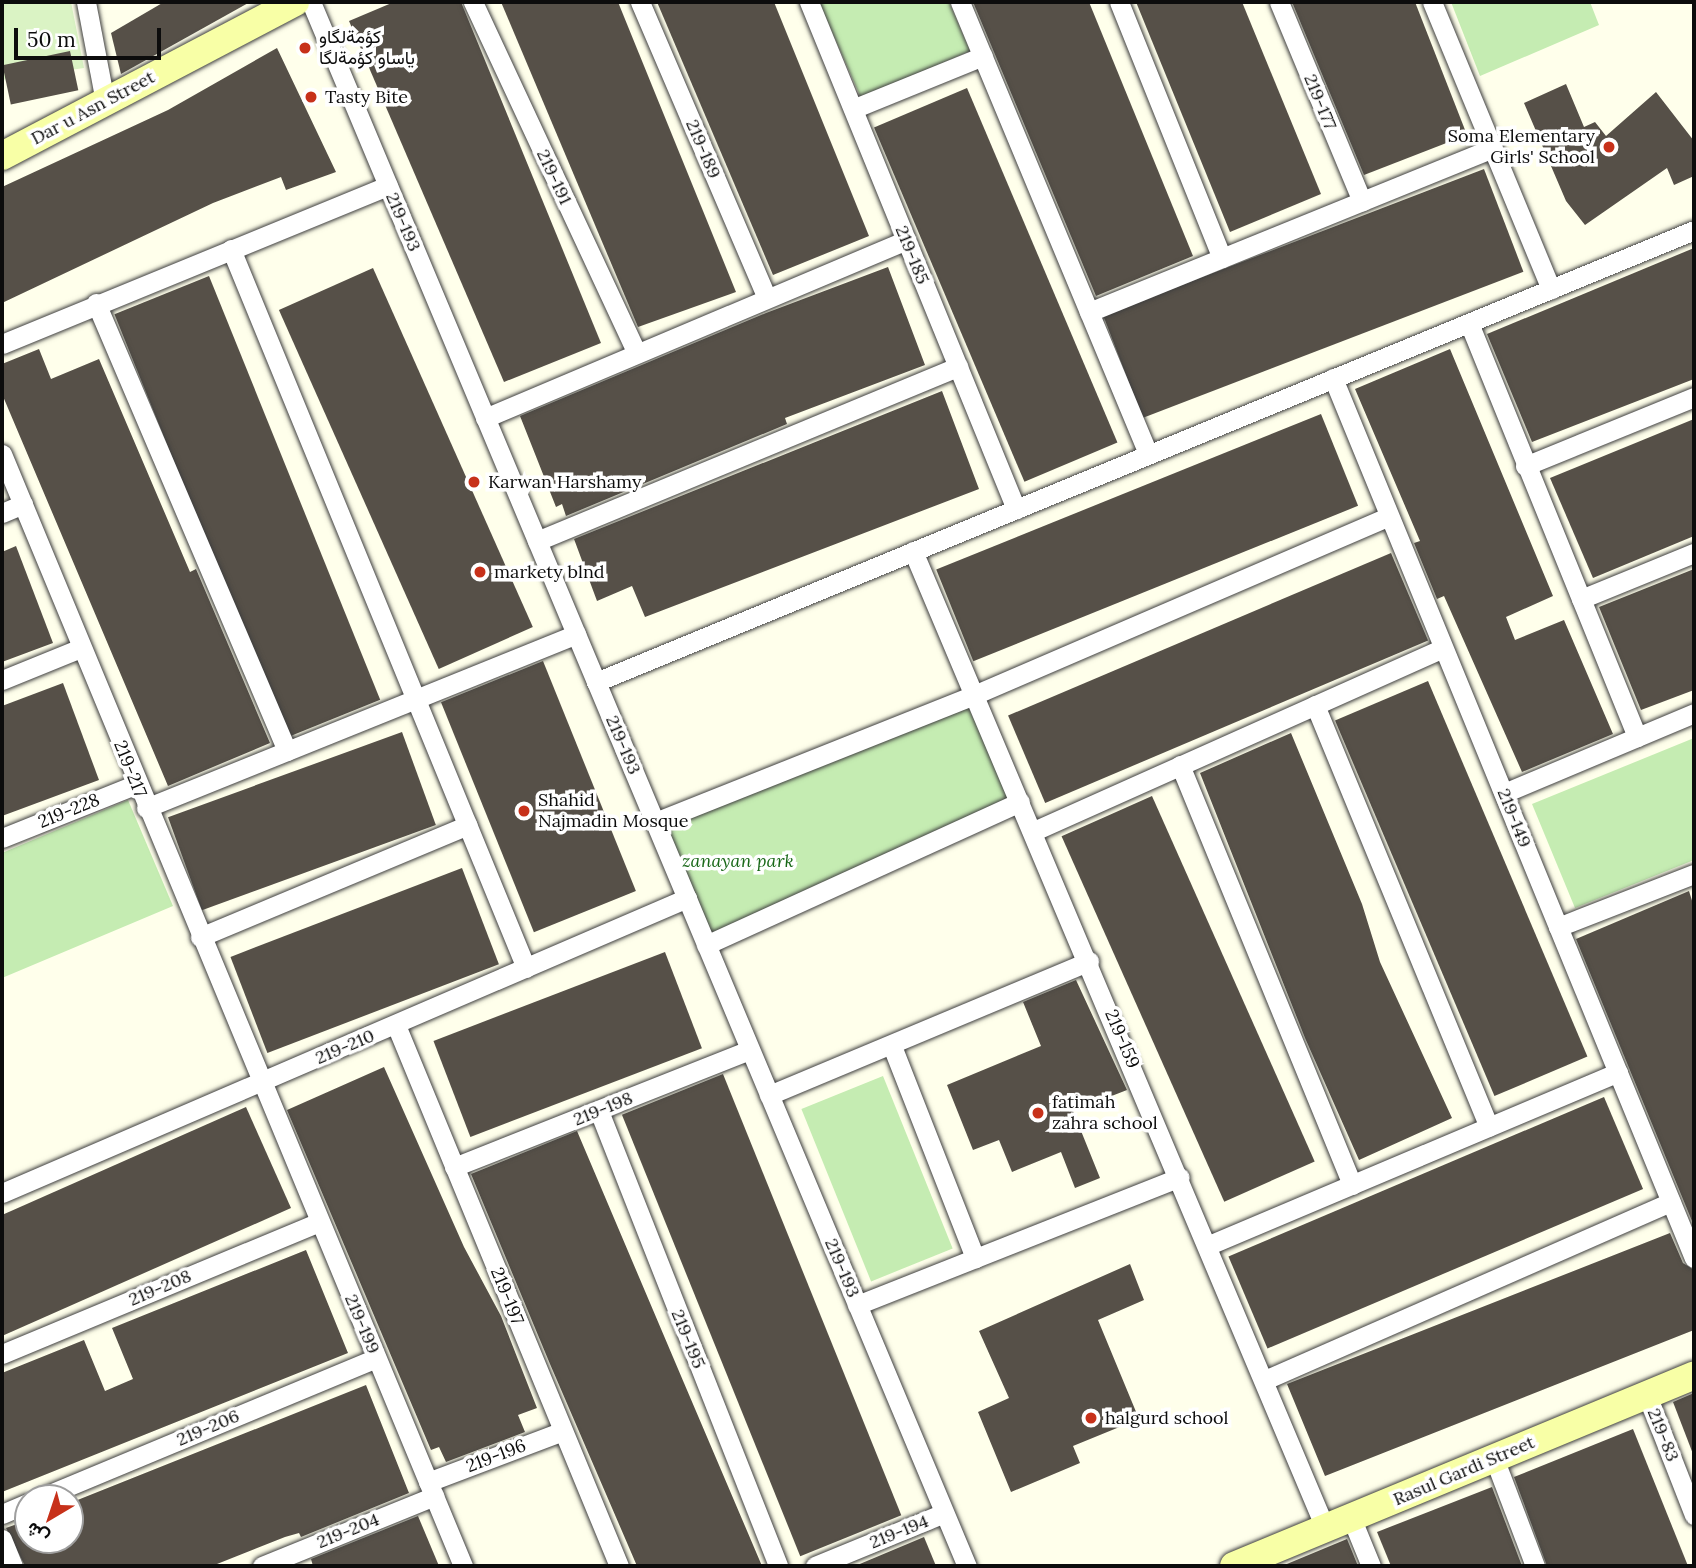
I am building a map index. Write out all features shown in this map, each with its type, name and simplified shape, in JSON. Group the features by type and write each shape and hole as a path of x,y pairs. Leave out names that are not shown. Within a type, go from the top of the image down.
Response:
{"street":[{"path":"86,2 105,102"},
{"name":"Dar u Asn Street","path":"2,156 295,2"},
{"name":"219-193","path":"311,2 967,1566"},
{"name":"219-191","path":"473,2 636,352"},
{"name":"219-189","path":"640,2 766,296"},
{"name":"219-185","path":"809,2 855,108 905,240 1016,509"},
{"path":"960,2 1148,454"},
{"path":"1119,2 1222,258"},
{"name":"219-177","path":"1279,2 1362,201"},
{"path":"1432,2 1551,289"},
{"path":"855,108 983,56"},
{"path":"1089,312 1493,148"},
{"path":"2,344 96,303 388,186"},
{"path":"596,682 1694,230"},
{"path":"485,418 766,296 905,240"},
{"path":"231,249 526,968"},
{"path":"96,303 287,751"},
{"path":"1469,323 1637,737"},
{"path":"537,541 958,367"},
{"name":"219-149","path":"1334,378 1388,517 1694,1258"},
{"path":"1525,466 1694,397"},
{"name":"219-217","path":"2,454 260,1083"},
{"path":"2,513 23,504"},
{"path":"655,822 974,695 1388,517"},
{"name":"219-159","path":"913,551 1209,1245 1325,1528"},
{"path":"1581,599 1694,553"},
{"path":"146,808 576,634"},
{"path":"2,680 80,648"},
{"path":"1034,831 1443,648"},
{"path":"1315,705 1489,1127"},
{"path":"1504,793 1694,713"},
{"path":"1180,765 1353,1185"},
{"name":"219-228","path":"2,838 136,784"},
{"path":"706,945 1020,802"},
{"path":"200,937 467,825"},
{"path":"1558,927 1694,874"},
{"name":"219-210","path":"2,1191 396,1025 687,898"},
{"path":"769,1095 892,1046 1089,961"},
{"name":"219-197","path":"396,1025 620,1566"},
{"path":"892,1046 975,1258"},
{"name":"219-198","path":"454,1167 750,1050"},
{"path":"1209,1245 1618,1072"},
{"name":"219-199","path":"260,1083 463,1566"},
{"name":"219-195","path":"598,1111 778,1566"},
{"path":"857,1305 1180,1177"},
{"path":"1265,1380 1671,1202"},
{"name":"219-208","path":"2,1354 319,1222"},
{"name":"219-206","path":"74,1484 376,1358"},
{"name":"Rasul Gardi Street","path":"1234,1566 1694,1375"},
{"name":"219-83","path":"1647,1395 1694,1515"},
{"name":"219-196","path":"431,1489 563,1431"},
{"path":"1494,1458 1535,1566"},
{"name":"219-204","path":"262,1566 298,1559 431,1489"},
{"name":"219-194","path":"815,1566 944,1513"},
{"path":"1351,1517 1371,1566"},
{"path":"2,1539 13,1566"}],"green space":[{"path":"2,2 71,2 84,68 2,80"},
{"path":"819,2 949,2 970,51 861,98"},
{"path":"1451,2 1590,2 1599,25 1480,76"},
{"name":"zanayan park","path":"967,705 1011,797 706,945 657,827"},
{"path":"1694,738 1694,860 1575,908 1532,804"},
{"path":"128,800 173,906 2,978 2,853"},
{"path":"883,1076 953,1248 871,1281 801,1109"}],"building":[{"path":"164,2 250,2 121,74 111,33"},
{"path":"394,2 461,2 601,343 504,382 349,21"},
{"path":"501,2 618,2 736,292 638,327"},
{"path":"657,2 774,2 869,236 773,275"},
{"path":"973,2 1089,2 1193,256 1096,296"},
{"path":"1136,2 1242,2 1321,194 1230,232"},
{"path":"1292,2 1415,2 1467,135 1364,175"},
{"path":"277,48 336,172 286,190 281,177 213,203 2,303 2,187 168,110"},
{"path":"70,51 78,90 11,104 3,65"},
{"path":"1566,84 1584,127 1595,122 1606,136 1656,92 1694,141 1694,176 1674,185 1667,168 1585,225 1566,201 1524,103"},
{"path":"967,88 1117,442 1024,482 874,127"},
{"path":"1484,169 1523,272 1143,418 1103,315"},
{"path":"1694,248 1694,379 1532,442 1487,334"},
{"path":"888,267 925,365 785,418 787,424 566,516 562,504 556,507 520,416 766,313"},
{"path":"373,268 533,627 439,669 279,310"},
{"path":"209,276 380,700 286,738 114,314"},
{"path":"39,349 51,379 99,359 190,572 196,569 270,743 168,786 2,394 2,364"},
{"path":"1450,349 1553,596 1506,617 1515,640 1564,620 1613,734 1522,772 1444,596 1437,599 1414,543 1420,541 1355,389"},
{"path":"942,391 979,489 645,617 632,586 597,601 574,539"},
{"path":"1321,414 1358,506 973,661 936,569"},
{"path":"1694,419 1694,536 1593,578 1550,478"},
{"path":"16,546 53,643 2,662 2,552"},
{"path":"1391,553 1428,640 1045,803 1008,716"},
{"path":"1694,569 1694,690 1641,710 1599,607"},
{"path":"543,661 636,891 534,932 441,702"},
{"path":"1428,681 1587,1057 1494,1096 1335,720"},
{"path":"63,683 99,780 2,816 2,706"},
{"path":"402,732 436,825 202,910 168,817"},
{"path":"1291,733 1362,904 1380,962 1452,1118 1359,1160 1305,1038 1200,773"},
{"path":"1152,796 1315,1161 1224,1202 1062,836"},
{"path":"462,868 499,964 267,1053 230,957"},
{"path":"1689,891 1694,907 1694,1226 1576,939"},
{"path":"665,952 702,1048 470,1137 433,1041"},
{"path":"1076,980 1127,1090 1073,1111 1100,1178 1075,1188 1061,1152 1012,1172 999,1140 973,1150 947,1085 1041,1046 1023,1002"},
{"path":"384,1067 464,1247 501,1316 537,1408 518,1415 525,1432 446,1462 439,1447 431,1450 287,1110"},
{"path":"723,1074 901,1515 800,1556 622,1115"},
{"path":"1604,1097 1643,1189 1268,1348 1228,1256"},
{"path":"246,1107 291,1208 2,1336 2,1215"},
{"path":"577,1131 762,1566 637,1566 550,1364 471,1174"},
{"path":"1670,1233 1683,1263 1694,1270 1694,1330 1325,1476 1287,1384"},
{"path":"306,1250 348,1353 22,1484 14,1484 14,1487 2,1492 2,1373 84,1340 105,1391 133,1379 112,1328"},
{"path":"1130,1264 1144,1300 1098,1320 1139,1419 1073,1446 1080,1463 1011,1492 978,1412 1009,1398 979,1331"},
{"path":"366,1385 409,1493 301,1537 299,1533 285,1537 212,1566 25,1566 19,1554 84,1554 84,1497"},
{"path":"1694,1393 1694,1454 1693,1454 1673,1402"},
{"path":"1633,1429 1688,1566 1547,1566 1514,1477"},
{"path":"1492,1487 1522,1566 1391,1566 1377,1532"},
{"path":"418,1516 439,1566 313,1566 311,1559"},
{"path":"14,1525 14,1544 6,1528"},
{"path":"924,1537 936,1566 855,1566"},
{"path":"1347,1539 1358,1566 1282,1566"}],"place":[{"name":"كؤمةلگاو ياساو كؤمةلگا","path":"305,48"},
{"name":"Tasty Bite","path":"311,97"},
{"name":"Soma Elementary Girls' School","path":"1609,147"},
{"name":"Karwan Harshamy","path":"474,482"},
{"name":"markety blnd","path":"480,572"},
{"name":"Shahid Najmadin Mosque","path":"524,811"},
{"name":"fatimah zahra school","path":"1038,1113"},
{"name":"halgurd school","path":"1091,1418"}]}
